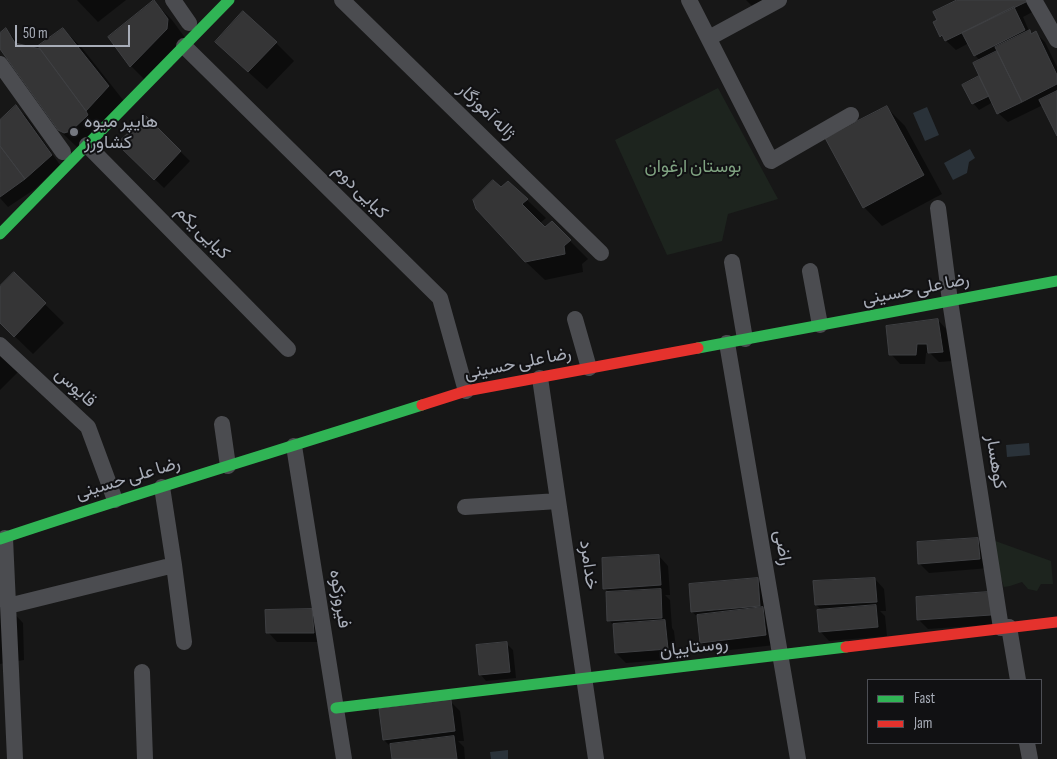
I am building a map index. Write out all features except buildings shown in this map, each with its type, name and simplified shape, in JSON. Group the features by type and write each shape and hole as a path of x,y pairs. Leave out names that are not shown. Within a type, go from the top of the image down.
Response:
{"street":[{"name":"کیایی دوم","path":"173,0 188,29 440,298 466,391"},
{"path":"0,234 87,145 188,29 230,0"},
{"name":"ژاله آموزگار","path":"342,0 601,253"},
{"path":"689,0 771,161 851,115"},
{"path":"709,38 779,0"},
{"path":"1034,0 1057,40"},
{"path":"3,74 63,152"},
{"name":"کیایی یکم","path":"87,145 288,349"},
{"name":"کوهسار","path":"938,208 950,301 1005,628 1018,679"},
{"path":"732,262 745,339"},
{"path":"810,271 820,326"},
{"name":"رضا علی حسینی","path":"3,539 115,500 162,487 466,391 1057,281"},
{"path":"575,319 589,368"},
{"name":"راضی","path":"727,343 798,759"},
{"name":"قایوس","path":"3,353 88,427 115,500"},
{"name":"خدامرد","path":"540,378 596,759"},
{"path":"222,424 228,466"},
{"name":"فیروزکوه","path":"294,446 344,759"},
{"path":"162,487 184,642"},
{"path":"465,507 558,501"},
{"path":"3,539 16,759"},
{"path":"8,606 174,565"},
{"name":"روستاییان","path":"336,708 1057,622"},
{"path":"142,672 144,759"},
{"path":"1027,744 1030,759"}],"green space":[{"name":"بوستان ارغوان","path":"718,88 778,199 728,214 722,241 667,255 615,140"},
{"path":"987,538 1051,561 1053,584 1041,584 1037,591 1028,589 1022,582 1004,587"}],"shaded area":[{"path":"927,107 939,135 925,141 913,113"},
{"path":"970,149 975,158 969,162 967,173 953,180 944,163"},
{"path":"1029,443 1030,455 1007,457 1006,445"},
{"path":"508,750 508,759 491,759 490,752"}],"traffic: fast":[{"path":"0,234 229,0"},
{"path":"698,348 1057,281"},
{"path":"0,539 422,405"},
{"path":"336,708 846,647"}],"traffic: jam":[{"path":"422,405 466,391 698,348"},
{"path":"846,647 1057,622"}],"place":[{"name":"هایپر میوه کشاورز","path":"74,132"}]}
